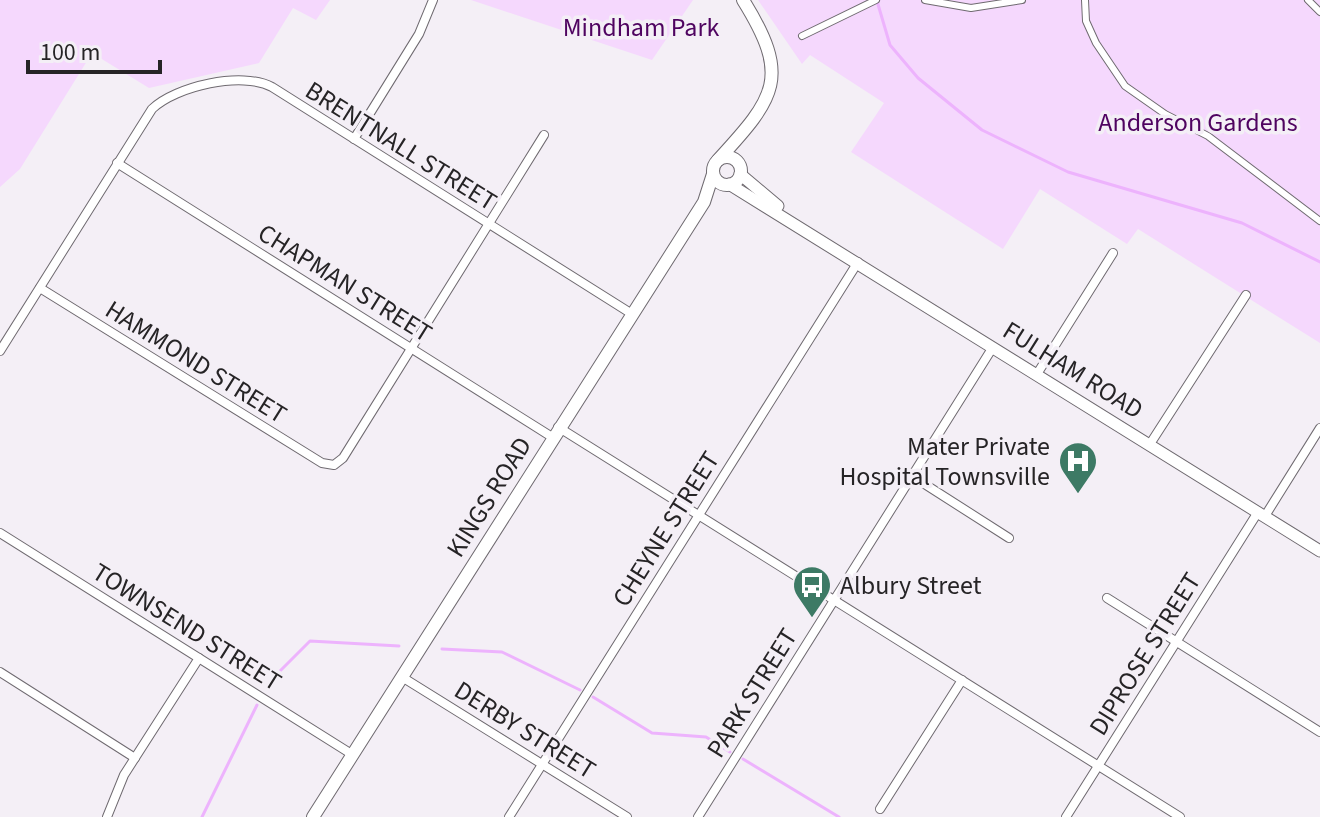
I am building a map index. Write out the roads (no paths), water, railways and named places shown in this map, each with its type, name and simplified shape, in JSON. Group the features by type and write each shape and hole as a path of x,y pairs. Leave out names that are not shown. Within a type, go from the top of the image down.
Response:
{"main road":[{"path":"718,160 748,128 769,91 773,63 766,36 743,0"},
{"path":"740,170 748,128"},
{"path":"718,160 731,158 740,170"},
{"name":"KINGS ROAD","path":"313,817 704,202 718,160"},
{"name":"KINGS ROAD","path":"704,202 740,170"},
{"path":"713,174 727,184"}],"street":[{"path":"354,139 419,34 433,0"},
{"path":"802,36 874,0"},
{"path":"925,0 971,8 1022,0"},
{"path":"1085,0 1086,21 1096,43 1125,86 1165,114 1208,136 1320,221"},
{"path":"1308,0 1320,12"},
{"name":"BRENTNALL STREET","path":"0,351 117,163 159,103 241,78 261,82 632,314"},
{"path":"411,348 544,135"},
{"name":"CHAPMAN STREET","path":"117,163 411,348 555,432"},
{"name":"FULHAM ROAD","path":"740,170 802,227"},
{"name":"FULHAM ROAD","path":"727,184 802,227 1320,551"},
{"path":"1037,374 1113,253"},
{"name":"CHEYNE STREET","path":"509,817 858,262"},
{"name":"HAMMOND STREET","path":"40,288 322,463 334,465 343,458 411,348"},
{"path":"1150,444 1246,295"},
{"name":"PARK STREET","path":"698,817 993,347"},
{"name":"DIPROSE STREET","path":"1066,817 1176,642 1320,428"},
{"path":"555,432 698,515 1180,817"},
{"path":"912,476 1009,538"},
{"name":"TOWNSEND STREET","path":"0,533 353,755"},
{"path":"1107,598 1320,732"},
{"path":"107,817 135,758 199,658"},
{"path":"0,672 135,758"},
{"name":"DERBY STREET","path":"402,677 627,817"},
{"path":"880,809 962,680"}],"waterway":[{"path":"877,1 890,45 918,78 982,130 1068,172 1242,223 1320,262"},
{"path":"270,681 310,641 399,646"},
{"path":"442,649 502,652 580,690"},
{"path":"593,697 652,733 706,737 730,752"},
{"path":"202,817 257,705"},
{"path":"743,759 839,817"}],"place":[{"name":"Mater Private Hospital Townsville","path":"1078,495"},
{"name":"Albury Street","path":"812,619"}],"park label":[{"name":"Mindham Park","path":"641,27"},
{"name":"Anderson Gardens","path":"1198,122"}]}
